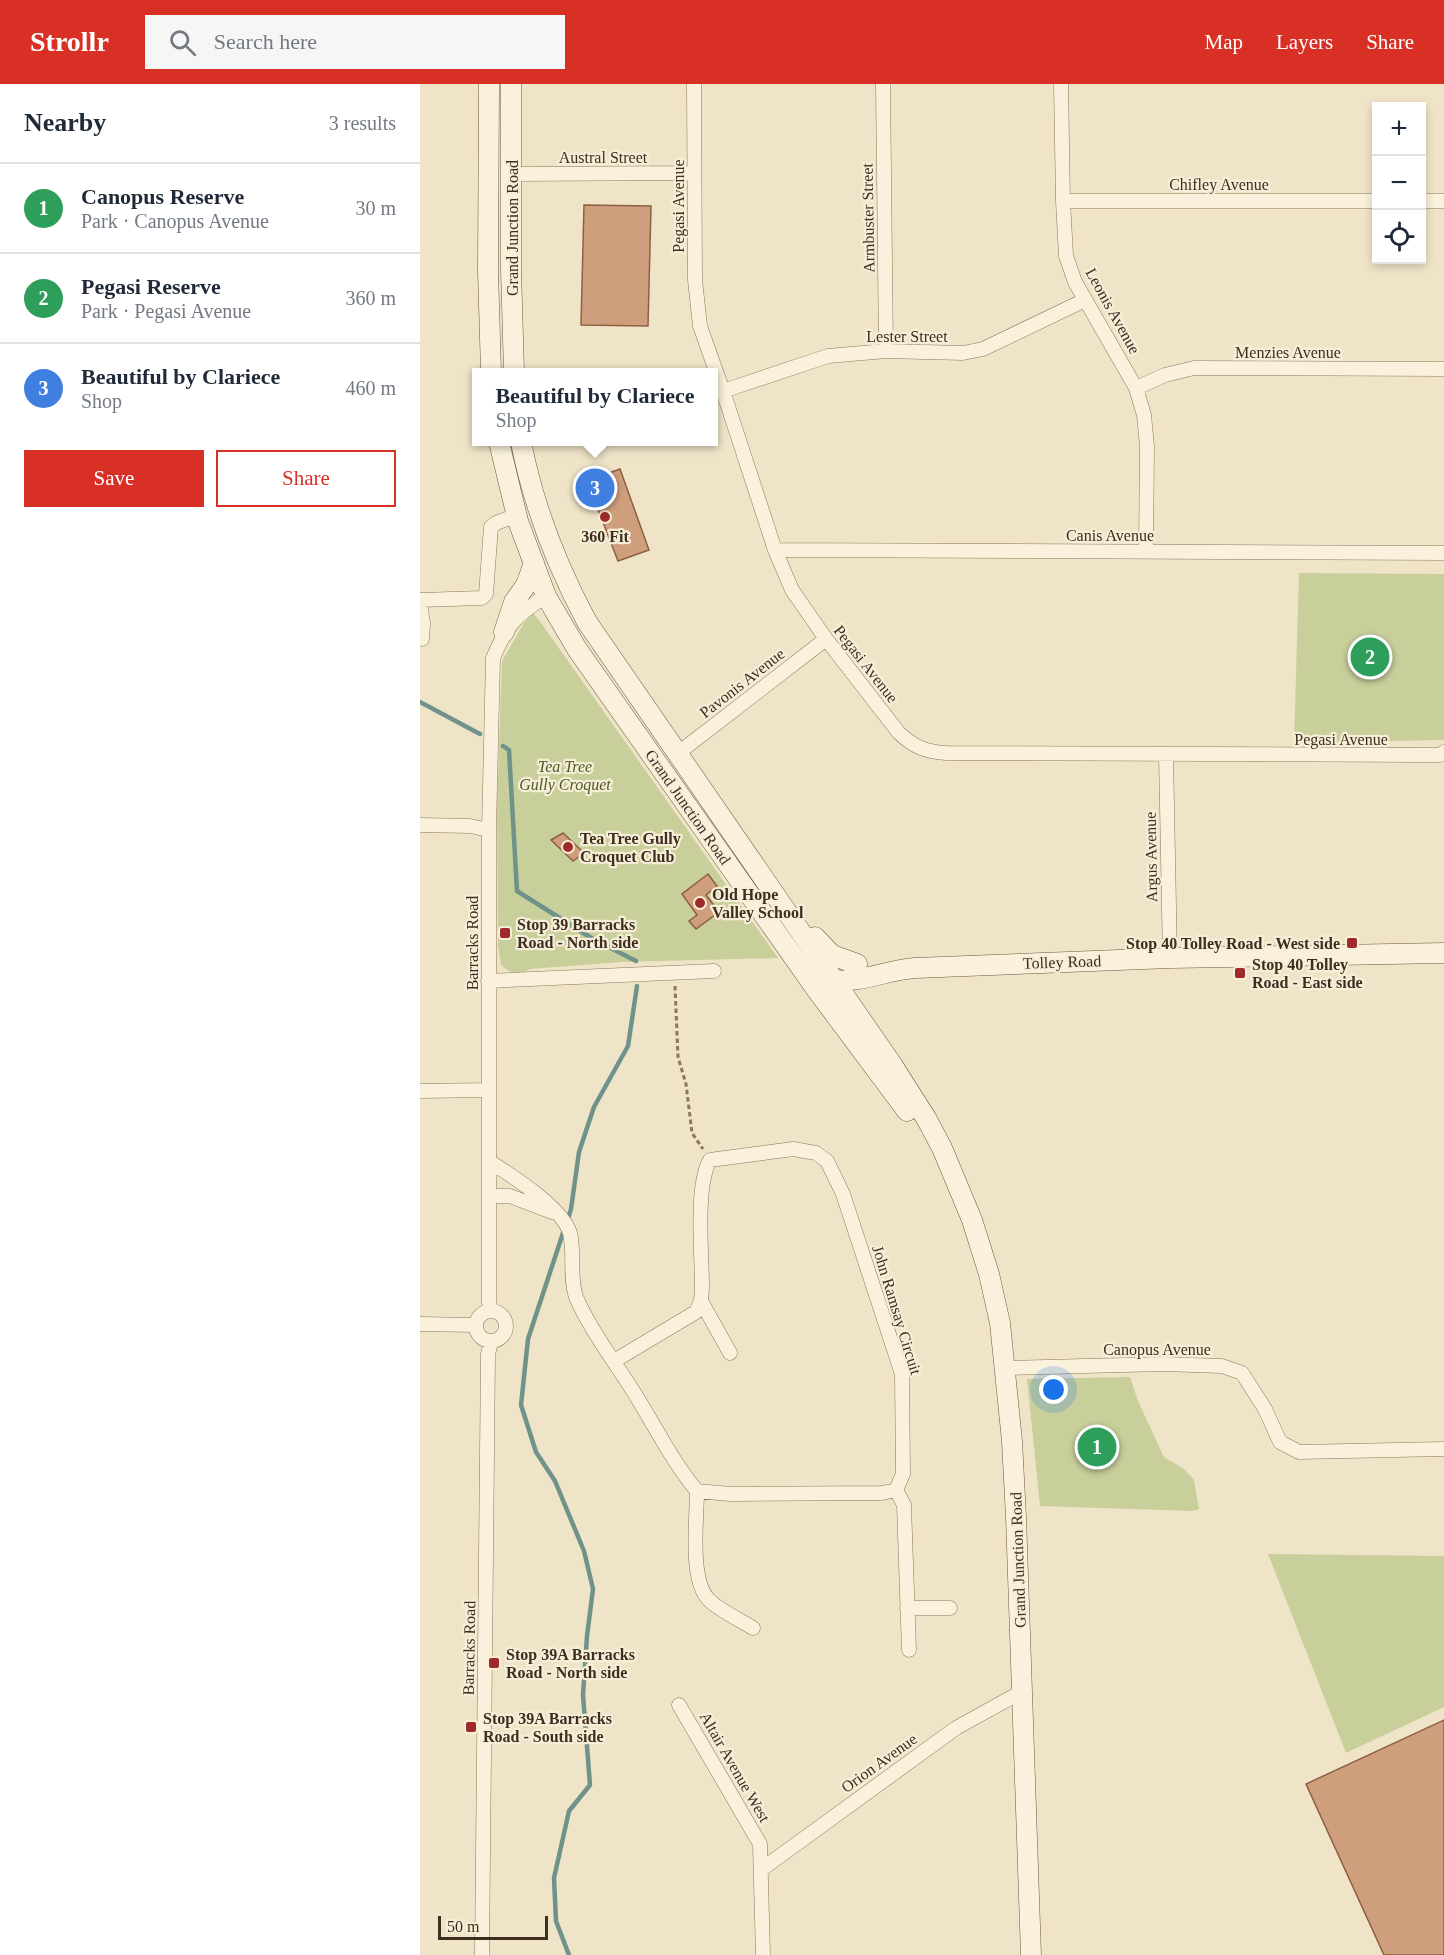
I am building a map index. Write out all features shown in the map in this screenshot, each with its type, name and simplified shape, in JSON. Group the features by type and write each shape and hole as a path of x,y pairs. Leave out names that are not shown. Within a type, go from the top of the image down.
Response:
{"main road":[{"name":"Grand Junction Road","path":"489,84 490,368"},
{"name":"Grand Junction Road","path":"511,84 511,270 514,368"},
{"path":"488,174 512,174"},
{"name":"Grand Junction Road","path":"500,446 517,515 546,596 577,649 660,767 824,984 858,1017 926,1118 942,1148 972,1220 989,1274 1000,1323 1006,1368 1016,1506 1031,1955"},
{"name":"Grand Junction Road","path":"522,446 538,508 567,585 587,622 745,852 824,984 952,1174"},
{"path":"504,632 514,602 526,585 534,563"},
{"path":"546,596 567,585"},
{"path":"660,767 677,754"},
{"path":"745,852 762,863 826,950 862,971 858,1017"},
{"name":"Tolley Road","path":"824,984 837,972 862,971 880,975 897,969 1170,958 1444,953"}],"street":[{"name":"Pegasi Avenue","path":"694,84 697,310 699,326 715,368"},
{"name":"Armbuster Street","path":"882,84 886,351"},
{"name":"Leonis Avenue","path":"1061,84 1062,201 1066,256 1075,282 1136,388 1144,416 1147,446 1146,551"},
{"name":"Austral Street","path":"512,174 694,173"},
{"name":"Chifley Avenue","path":"1062,201 1372,201"},
{"path":"1426,201 1444,201"},
{"name":"Lester Street","path":"723,391 828,356 886,351 963,353 983,349 1085,300"},
{"name":"Menzies Avenue","path":"1136,388 1165,375 1194,368 1444,369"},
{"name":"Pegasi Avenue","path":"718,377 775,550 792,590 826,639 899,733 920,749 939,753 1166,755 1440,755 1444,752"},
{"path":"422,639 423,623 420,601 482,598 486,594 491,527 517,515"},
{"name":"Canis Avenue","path":"775,550 1444,553"},
{"name":"Barracks Road","path":"491,1311 489,1302 488,981 493,658 504,632 520,614 546,596"},
{"name":"Pavonis Avenue","path":"677,754 826,639"},
{"name":"Argus Avenue","path":"1166,755 1170,958"},
{"path":"420,825 470,826 489,830"},
{"path":"488,981 714,971"},
{"path":"420,1091 488,1090"},
{"name":"John Ramsay Circuit","path":"710,1160 793,1149 816,1153 827,1161 843,1194 902,1374 903,1474 896,1490"},
{"path":"614,1361 696,1312 701,1301 702,1196 705,1169 710,1160"},
{"path":"489,1161 539,1196 558,1215 570,1232 575,1295 678,1468 697,1491 696,1551 700,1585 710,1601 753,1628"},
{"path":"489,1196 510,1196 558,1215"},
{"path":"701,1301 730,1353"},
{"path":"491,1311 502,1315 506,1326 502,1337 491,1342 481,1338 475,1325 480,1315 491,1311"},
{"path":"420,1324 475,1325"},
{"name":"Barracks Road","path":"482,1955 488,1354 491,1342"},
{"name":"Canopus Avenue","path":"1006,1368 1163,1364 1222,1366 1242,1373 1265,1409 1280,1442 1299,1452 1444,1449"},
{"path":"697,1491 730,1494 871,1494 896,1490 904,1505 909,1650"},
{"path":"907,1608 951,1608"},
{"name":"Orion Avenue","path":"762,1869 956,1728 1021,1692"},
{"name":"Altair Avenue West","path":"679,1705 760,1844 763,1955"}],"path":[{"path":"675,973 678,1057 686,1084 692,1133 710,1160"}],"green space":[{"path":"1299,573 1444,574 1444,740 1294,743"},
{"name":"Tea Tree Gully Croquet","path":"533,613 778,958 622,962 530,969 522,973 512,972 501,965 498,946 497,805 502,661 524,623"},
{"path":"1130,1377 1138,1401 1164,1457 1184,1469 1194,1480 1199,1509 1192,1511 1040,1506 1027,1379"},
{"path":"1268,1554 1444,1556 1444,1707 1346,1753"}],"building":[{"path":"584,205 651,206 648,326 581,325"},
{"path":"620,469 649,550 618,561 587,481"},
{"name":"Tea Tree Gully Croquet Club","path":"563,833 584,853 573,861 551,840"},
{"name":"Old Hope Valley School","path":"708,874 717,886 706,895 719,912 696,929 689,921 697,915 682,894"},
{"path":"1444,1720 1444,1955 1384,1955 1306,1784"}],"waterway":[{"path":"420,702 480,734"},
{"path":"503,746 509,750 517,891 593,939 636,961"},
{"path":"567,1222 579,1152 594,1107 628,1046 637,986"},
{"path":"564,1230 528,1339 521,1405 536,1452 555,1481 584,1551 593,1589 583,1695 590,1785 569,1811 554,1878 556,1921 569,1955"}],"place":[{"name":"Beautiful by Clariece","path":"595,488"},
{"name":"360 Fit","path":"605,517"},
{"name":"Pegasi Reserve","path":"1370,657"},
{"name":"Tea Tree Gully Croquet Club","path":"568,847"},
{"name":"Old Hope Valley School","path":"700,903"},
{"name":"Stop 39 Barracks Road - North side","path":"505,933"},
{"name":"Stop 40 Tolley Road - West side","path":"1352,943"},
{"name":"Stop 40 Tolley Road - East side","path":"1240,973"},
{"name":"Canopus Reserve","path":"1097,1447"},
{"name":"Stop 39A Barracks Road - North side","path":"494,1663"},
{"name":"Stop 39A Barracks Road - South side","path":"471,1727"}]}
